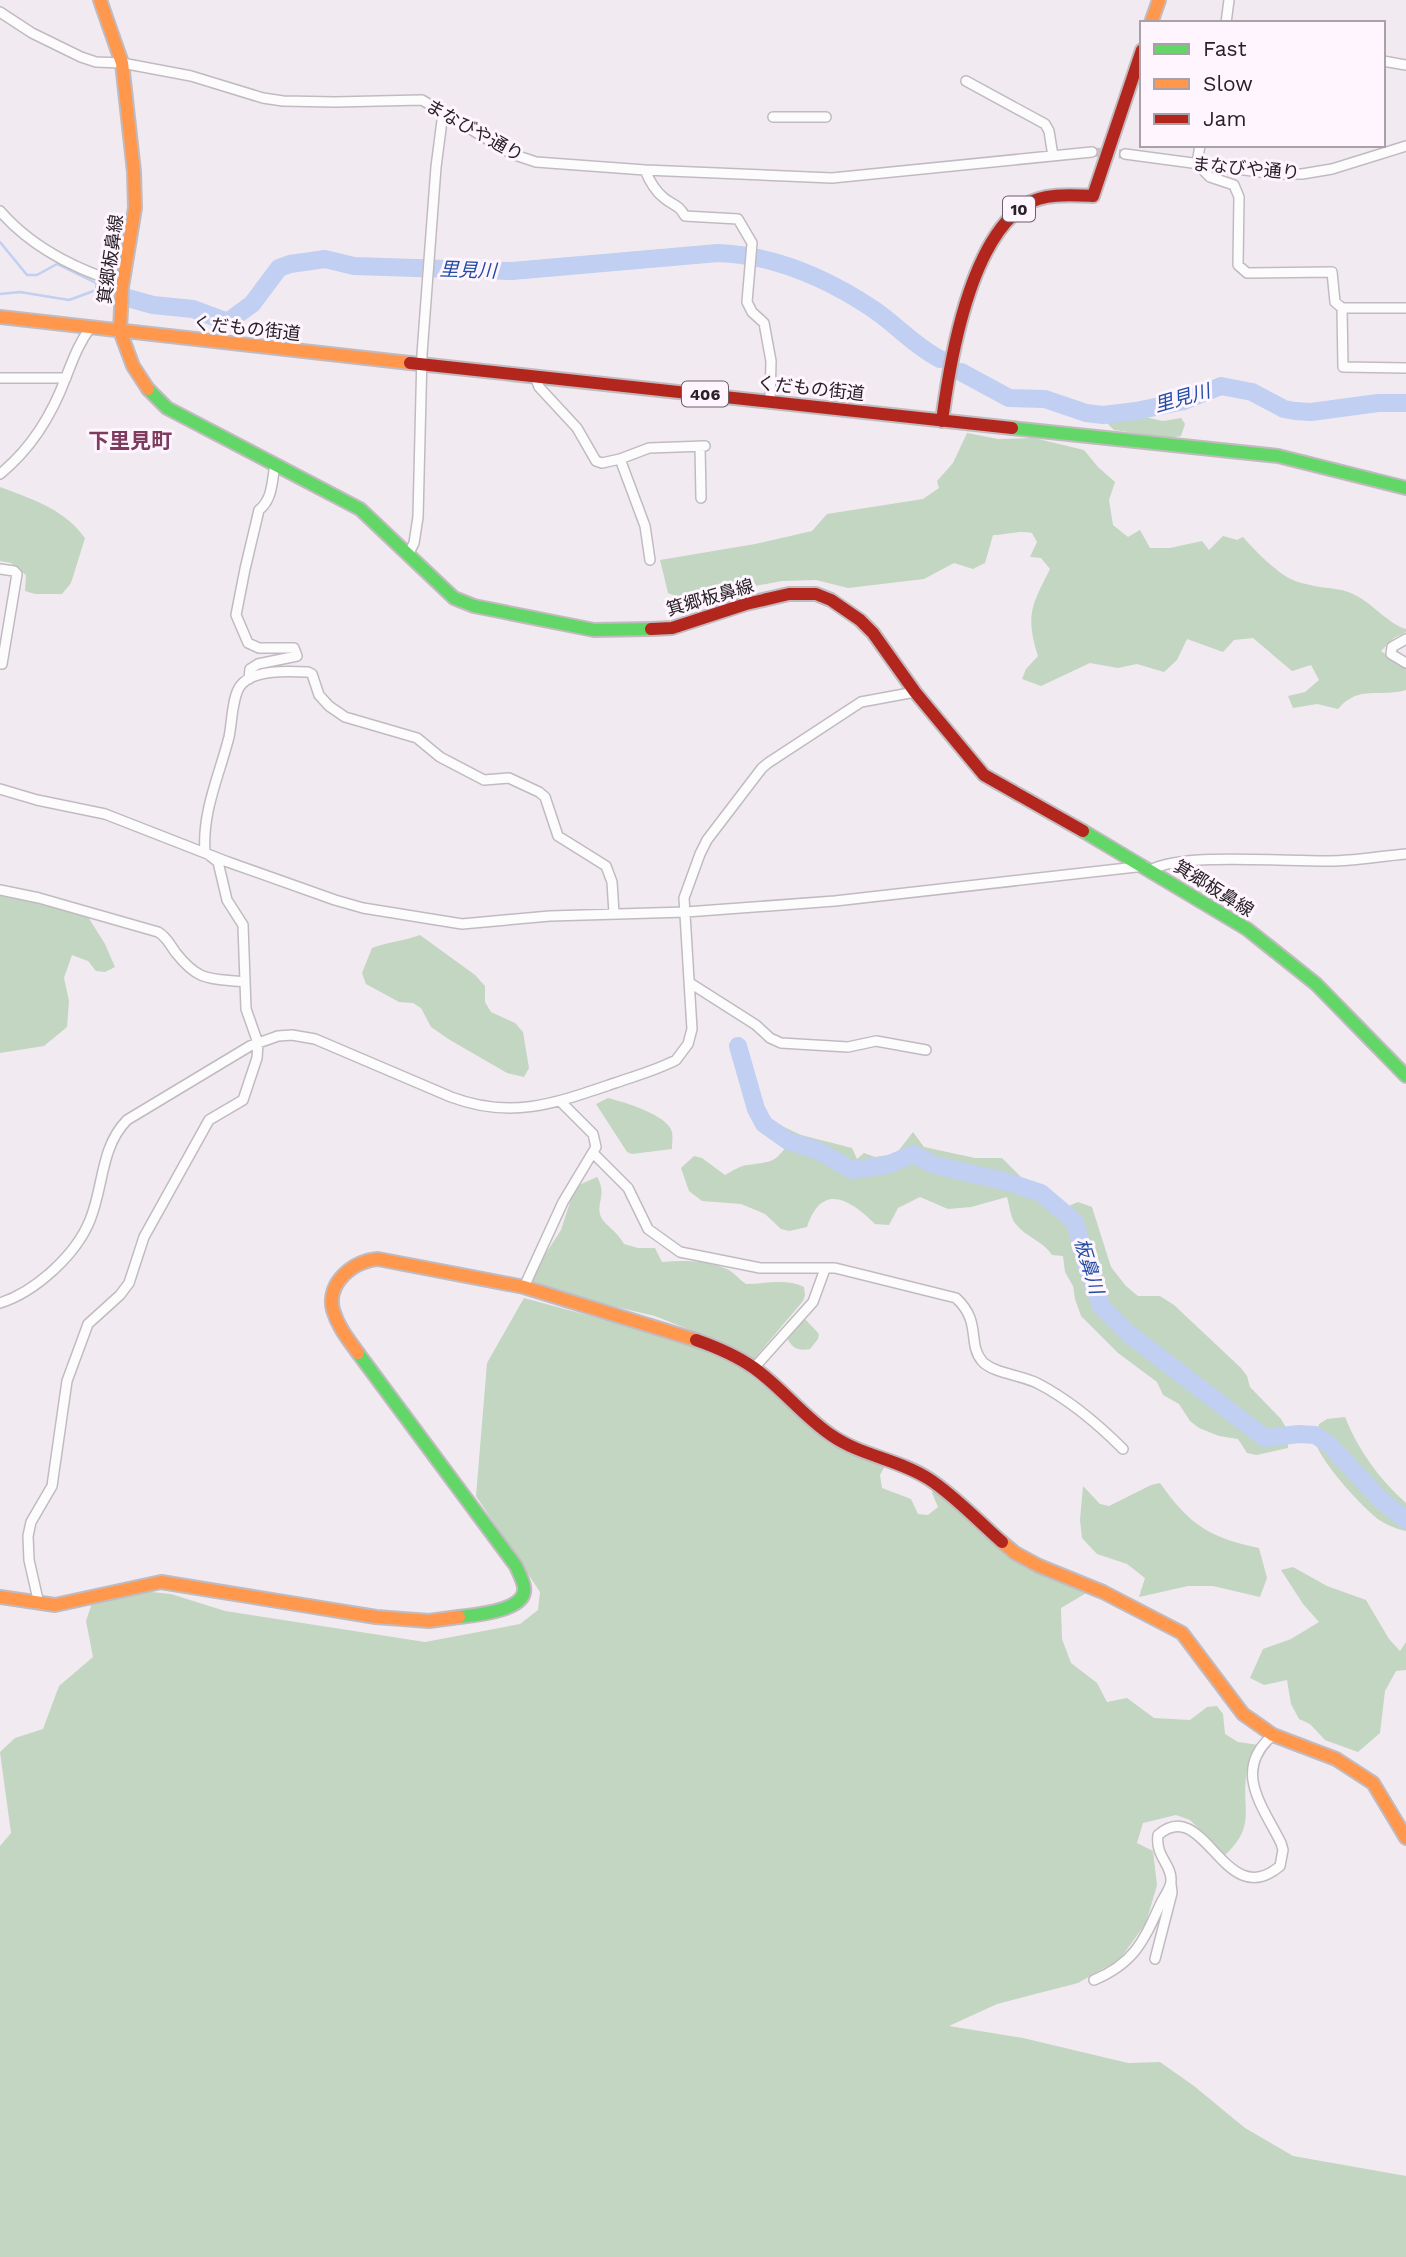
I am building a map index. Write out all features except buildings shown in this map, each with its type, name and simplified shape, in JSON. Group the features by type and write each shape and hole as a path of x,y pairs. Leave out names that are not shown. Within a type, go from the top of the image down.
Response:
{"main road":[{"name":"箕郷板鼻線","path":"100,0 122,64 133,160 135,208 122,286 120,331 143,384 167,408 360,509 409,553 439,586 454,598 474,606 594,631 671,628 769,598 816,594 831,600 867,627 915,692 984,775 1148,868 1247,929 1316,984 1406,1076"},
{"path":"1152,21 1158,0"},
{"name":"10","path":"942,421 947,377 984,255 996,233 1024,206 1051,197 1093,196 1140,56"},
{"name":"くだもの街道","path":"0,317 1278,456 1406,488"},
{"path":"0,1597 39,1604 70,1603 141,1584 161,1582 404,1621 458,1619 515,1605 522,1599 525,1589 516,1566 335,1318 332,1298 342,1276 352,1266 364,1260 378,1259 524,1287 715,1346 754,1368 808,1418 832,1436 854,1449 906,1467 929,1479 1014,1553 1103,1592 1182,1633 1243,1714 1273,1735 1336,1759 1373,1783 1406,1838"}],"street":[{"path":"1226,21 1230,0"},
{"name":"まなびや通り","path":"0,12 32,33 96,62 191,76 263,98 335,102 415,99 429,103 522,159 555,164 852,177 1092,152"},
{"path":"1385,61 1406,65"},
{"path":"966,81 1045,124 1049,131 1053,156"},
{"path":"409,553 414,543 418,517 422,364 437,157 443,113"},
{"path":"773,117 826,117"},
{"name":"まなびや通り","path":"1125,154 1275,174 1303,174 1332,169 1406,146"},
{"path":"1200,147 1197,164 1210,177 1234,185 1239,197 1238,265 1242,270 1247,273 1332,272 1335,302 1342,308 1406,308"},
{"path":"645,170 650,182 665,199 679,206 685,216 738,219 752,243 747,302 752,313 764,323 771,361 769,401"},
{"path":"0,211 38,246 64,261 122,286"},
{"path":"1342,308 1343,367 1406,368"},
{"path":"0,474 27,451 66,378 76,347 90,328"},
{"path":"535,376 539,387 577,428 598,463 620,459 649,448 703,446 701,498"},
{"path":"0,378 66,378"},
{"path":"620,459 645,526 649,560"},
{"path":"249,679 250,669 258,664 297,656 294,648 259,648 248,643 236,615 244,569 260,510 267,504 270,496 275,464"},
{"path":"0,569 17,574 0,664"},
{"path":"0,596 13,598"},
{"path":"1406,639 1392,647 1391,654 1406,663"},
{"path":"39,1604 29,1560 28,1536 31,1522 52,1486 67,1381 88,1324 120,1295 129,1283 144,1237 209,1120 243,1100 257,1058 258,1043 246,1009 243,925 227,900 218,862 205,852 204,834 240,685 264,674 308,671 312,674 319,695 345,717 416,738 440,757 484,780 509,778 540,792 545,797 558,836 607,866 612,882 614,913"},
{"path":"0,1303 15,1298 43,1281 76,1243 89,1221 109,1146 116,1131 127,1120 258,1043 278,1036 292,1035 315,1039 470,1104 506,1109 561,1102 667,1065 681,1055 688,1044 692,1029 684,898 707,840 762,768 861,702 915,692"},
{"path":"0,789 37,800 105,814 335,900 363,908 462,924 492,919 686,912 835,901 1148,868 1189,861 1332,861 1406,854"},
{"path":"0,890 40,898 158,932 200,977 245,982"},
{"path":"690,983 781,1043 848,1047 876,1041 926,1050"},
{"path":"524,1287 563,1202 596,1147 593,1135 561,1102"},
{"path":"593,1153 628,1188 648,1229 675,1250 760,1268 841,1269 956,1298 973,1323 975,1347 982,1361 995,1370 1039,1384 1100,1427 1123,1449"},
{"path":"754,1368 813,1302 825,1269"},
{"path":"1155,1958 1172,1894 1169,1872 1158,1851 1158,1835 1175,1824 1189,1827 1228,1866 1248,1877 1265,1876 1280,1866 1283,1850 1281,1843 1251,1782 1255,1758 1263,1744 1273,1735"},
{"path":"1094,1980 1120,1968 1136,1951 1171,1882"}],"green space":[{"path":"1131,414 1163,421 1181,418 1185,424 1181,436 1170,438 1114,430 1107,423 1108,417"},
{"path":"967,433 998,439 1034,438 1084,450 1115,482 1109,500 1113,525 1128,537 1140,530 1150,548 1170,548 1202,541 1209,550 1223,536 1237,540 1243,537 1266,561 1287,577 1301,583 1352,593 1406,629 1406,632 1394,638 1381,651 1406,669 1406,690 1362,694 1346,701 1338,709 1317,704 1293,708 1288,696 1305,692 1319,680 1311,665 1292,671 1253,638 1234,640 1223,652 1187,639 1177,660 1164,672 1137,664 1118,668 1090,663 1041,686 1022,679 1026,669 1038,656 1032,630 1032,611 1050,569 1041,558 1030,557 1037,542 1032,533 1027,532 993,535 985,563 973,569 954,563 924,579 848,588 816,580 782,581 683,599 668,593 660,560 812,531 827,514 923,499 939,488 937,481 953,463"},
{"path":"0,487 57,512 85,538 71,583 62,594 35,594 25,591 26,575 11,563 0,561"},
{"path":"0,893 20,896 88,917 105,944 115,967 105,972 96,971 88,961 72,955 64,978 69,1001 67,1027 44,1046 0,1053"},
{"path":"420,935 475,975 485,986 485,1002 491,1012 515,1023 523,1032 529,1068 524,1077 507,1073 450,1040 431,1027 421,1008 413,1003 399,1002 366,984 362,973 372,948"},
{"path":"608,1098 645,1110 663,1120 672,1132 672,1149 632,1154 627,1152 596,1104"},
{"path":"760,1102 769,1119 801,1135 852,1148 857,1159 864,1153 875,1157 896,1154 913,1132 924,1147 975,1158 1002,1158 1020,1176 1024,1192 1057,1211 1078,1202 1092,1207 1111,1267 1126,1286 1138,1296 1160,1296 1174,1305 1241,1368 1250,1387 1281,1419 1288,1431 1288,1448 1257,1455 1247,1453 1238,1439 1219,1436 1190,1421 1179,1404 1163,1395 1157,1382 1118,1353 1081,1316 1073,1286 1065,1272 1063,1256 1052,1255 1017,1225 1007,1197 971,1207 948,1209 920,1197 898,1208 889,1225 875,1224 847,1202 829,1200 813,1213 807,1227 789,1231 781,1229 765,1214 741,1204 702,1201 689,1191 681,1168 694,1156 702,1158 725,1175 744,1166 770,1161 779,1156 787,1145 763,1129"},
{"path":"597,1177 602,1194 599,1207 601,1217 624,1244 638,1248 655,1248 662,1262 696,1261 713,1264 729,1270 746,1284 797,1284 804,1287 803,1301 754,1359 735,1348 655,1316 577,1298 532,1281 539,1264 561,1230 573,1193 579,1185"},
{"path":"524,1298 683,1341 742,1368 818,1431 886,1464 880,1475 882,1488 911,1499 918,1514 928,1515 938,1507 932,1493 934,1486 1024,1567 1088,1592 1061,1608 1062,1639 1071,1663 1097,1683 1107,1702 1127,1698 1154,1718 1190,1720 1207,1707 1217,1706 1223,1714 1225,1734 1238,1742 1259,1745 1247,1771 1245,1825 1235,1844 1225,1855 1190,1820 1176,1815 1143,1823 1137,1843 1153,1851 1157,1885 1146,1923 1120,1959 1078,1983 997,2004 949,2026 1023,2038 1128,2063 1160,2062 1245,2128 1293,2156 1406,2176 1406,2257 0,2257 0,1846 11,1833 0,1752 15,1738 43,1729 59,1686 93,1657 86,1621 92,1603 142,1591 171,1594 225,1611 425,1642 520,1624 538,1610 540,1592 476,1496 487,1363"},
{"path":"805,1319 819,1334 818,1339 810,1349 799,1349 787,1338 793,1328"},
{"path":"1345,1417 1371,1464 1406,1503 1406,1531 1384,1523 1364,1507 1343,1484 1318,1448 1315,1440 1319,1424 1327,1419"},
{"path":"1160,1483 1181,1509 1202,1527 1213,1534 1259,1548 1267,1578 1260,1597 1213,1586 1188,1586 1139,1597 1145,1578 1127,1564 1097,1554 1082,1538 1080,1520 1083,1486 1100,1504 1109,1506"},
{"path":"1293,1567 1327,1586 1366,1600 1389,1639 1400,1651 1406,1642 1406,1670 1396,1671 1385,1691 1380,1733 1358,1752 1325,1740 1310,1724 1299,1719 1291,1704 1287,1680 1264,1685 1250,1678 1263,1649 1291,1639 1319,1622 1303,1604 1281,1570"}],"waterway":[{"path":"0,242 27,275 37,275 57,264 104,287"},
{"name":"里見川","path":"104,287 117,295 153,305 193,309 225,321 252,304 279,268 325,259 354,266 512,271 718,253 778,263 835,286 879,313 940,359"},
{"name":"里見川","path":"0,294 20,292 69,300 102,288"},
{"name":"里見川","path":"961,372 1009,398 1045,399 1086,413 1103,415 1184,401 1221,386 1252,392 1284,409 1295,411 1311,412 1378,403 1406,403"},
{"name":"板鼻川","path":"738,1046 756,1109 764,1124 788,1141 817,1150 852,1170 887,1165 913,1154 934,1165 1008,1182 1041,1193 1075,1222 1101,1306 1129,1334 1265,1438 1315,1435 1329,1444 1379,1498 1406,1520"}],"tunnel":[{"path":"1092,152 1125,154"}],"traffic: fast":[{"path":"148,389 167,408 360,509 454,598 474,606 594,630 651,629"},
{"path":"1012,428 1278,456 1406,488"},
{"path":"1083,831 1247,929 1316,984 1406,1076"},
{"path":"358,1353 516,1566 522,1579 523,1595 518,1602 488,1613 459,1617"}],"traffic: slow":[{"path":"100,0 122,63 134,172 135,208 122,287 120,331 133,366 148,389"},
{"path":"1152,21 1159,0"},
{"path":"0,317 410,363"},
{"path":"358,1353 335,1316 332,1300 334,1290 351,1269 378,1259 524,1287 696,1340"},
{"path":"1002,1542 1015,1553 1039,1566 1103,1592 1182,1633 1243,1714 1273,1735 1336,1759 1373,1783 1406,1838"},
{"path":"0,1597 55,1605 161,1582 376,1617 429,1621 459,1617"}],"traffic: jam":[{"path":"942,421 950,367 965,304 990,246 1006,222 1032,201 1058,196 1093,196 1140,56"},
{"path":"410,363 1012,428"},
{"path":"651,629 672,628 746,604 789,594 816,594 831,600 860,620 873,633 915,692 984,775 1083,831"},
{"path":"696,1340 726,1352 754,1368 831,1435 929,1479 1002,1542"}],"district":[{"name":"下里見町","path":"130,440"}]}
